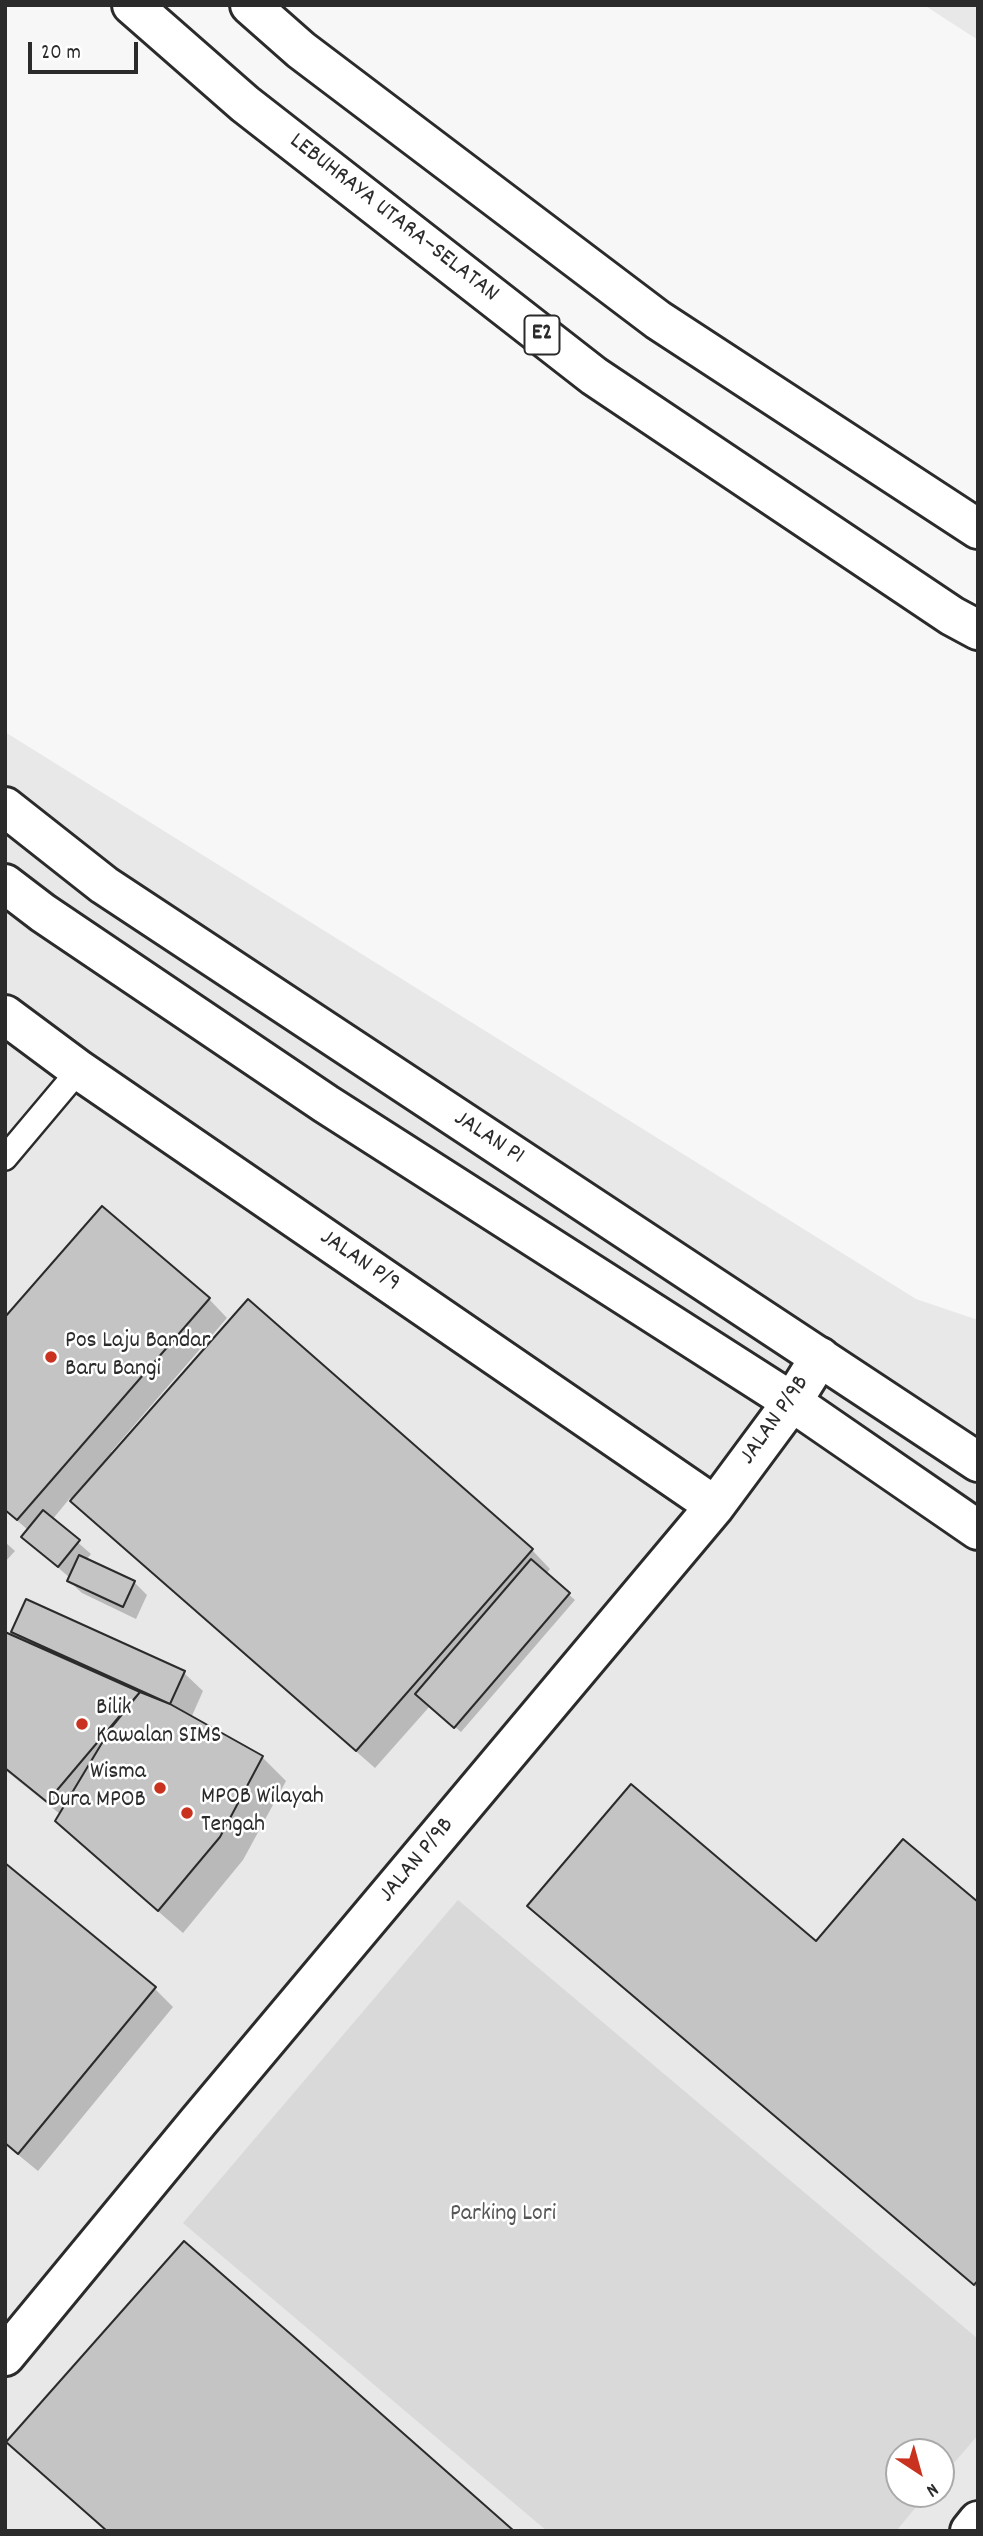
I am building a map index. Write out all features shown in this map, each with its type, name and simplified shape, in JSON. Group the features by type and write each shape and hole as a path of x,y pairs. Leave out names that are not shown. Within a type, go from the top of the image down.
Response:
{"main road":[{"name":"LEBUHRAYA UTARA–SELATAN","path":"132,5 245,104 594,376 952,616 978,630"},
{"path":"250,5 301,50 657,320 978,529"},
{"name":"JALAN P1","path":"5,807 104,885 978,1462"},
{"path":"5,884 43,913 326,1104 792,1402 978,1530"},
{"name":"JALAN P/9","path":"5,1015 79,1070 715,1506"},
{"name":"JALAN P/9B","path":"5,2356 715,1506 792,1402 820,1357"},
{"path":"970,2531 978,2521"}],"lane":[{"path":"5,1158 79,1070"}],"shaded area":[{"path":"924,5 978,5 978,40"},
{"path":"5,732 916,1299 978,1320 978,2531 5,2531"}],"green space":[{"name":"Parking Lori","path":"458,1900 978,2339 978,2435 955,2462 955,2438 885,2438 885,2508 915,2508 896,2531 547,2531 183,2223"}],"building":[{"path":"102,1206 210,1298 17,1520 5,1510 5,1317"},
{"path":"248,1299 533,1549 356,1751 70,1501"},
{"path":"43,1510 80,1540 58,1567 21,1537"},
{"path":"79,1555 135,1581 123,1607 67,1581"},
{"path":"531,1559 570,1593 454,1728 415,1694"},
{"path":"26,1599 185,1671 170,1704 11,1632"},
{"path":"5,1632 140,1692 47,1802 5,1768"},
{"name":"Wisma Dura MPOB","path":"140,1692 170,1704 263,1756 220,1837 158,1911 55,1821 111,1728"},
{"path":"631,1784 816,1941 903,1839 978,1902 978,2280 974,2285 527,1906"},
{"path":"5,1863 156,1987 18,2154 5,2143"},
{"path":"184,2241 514,2531 107,2531 6,2442"}],"place":[{"name":"Pos Laju Bandar Baru Bangi","path":"51,1357"},
{"name":"Bilik Kawalan SIMS","path":"82,1724"},
{"name":"Wisma Dura MPOB","path":"160,1788"},
{"name":"MPOB Wilayah Tengah","path":"187,1813"}]}
